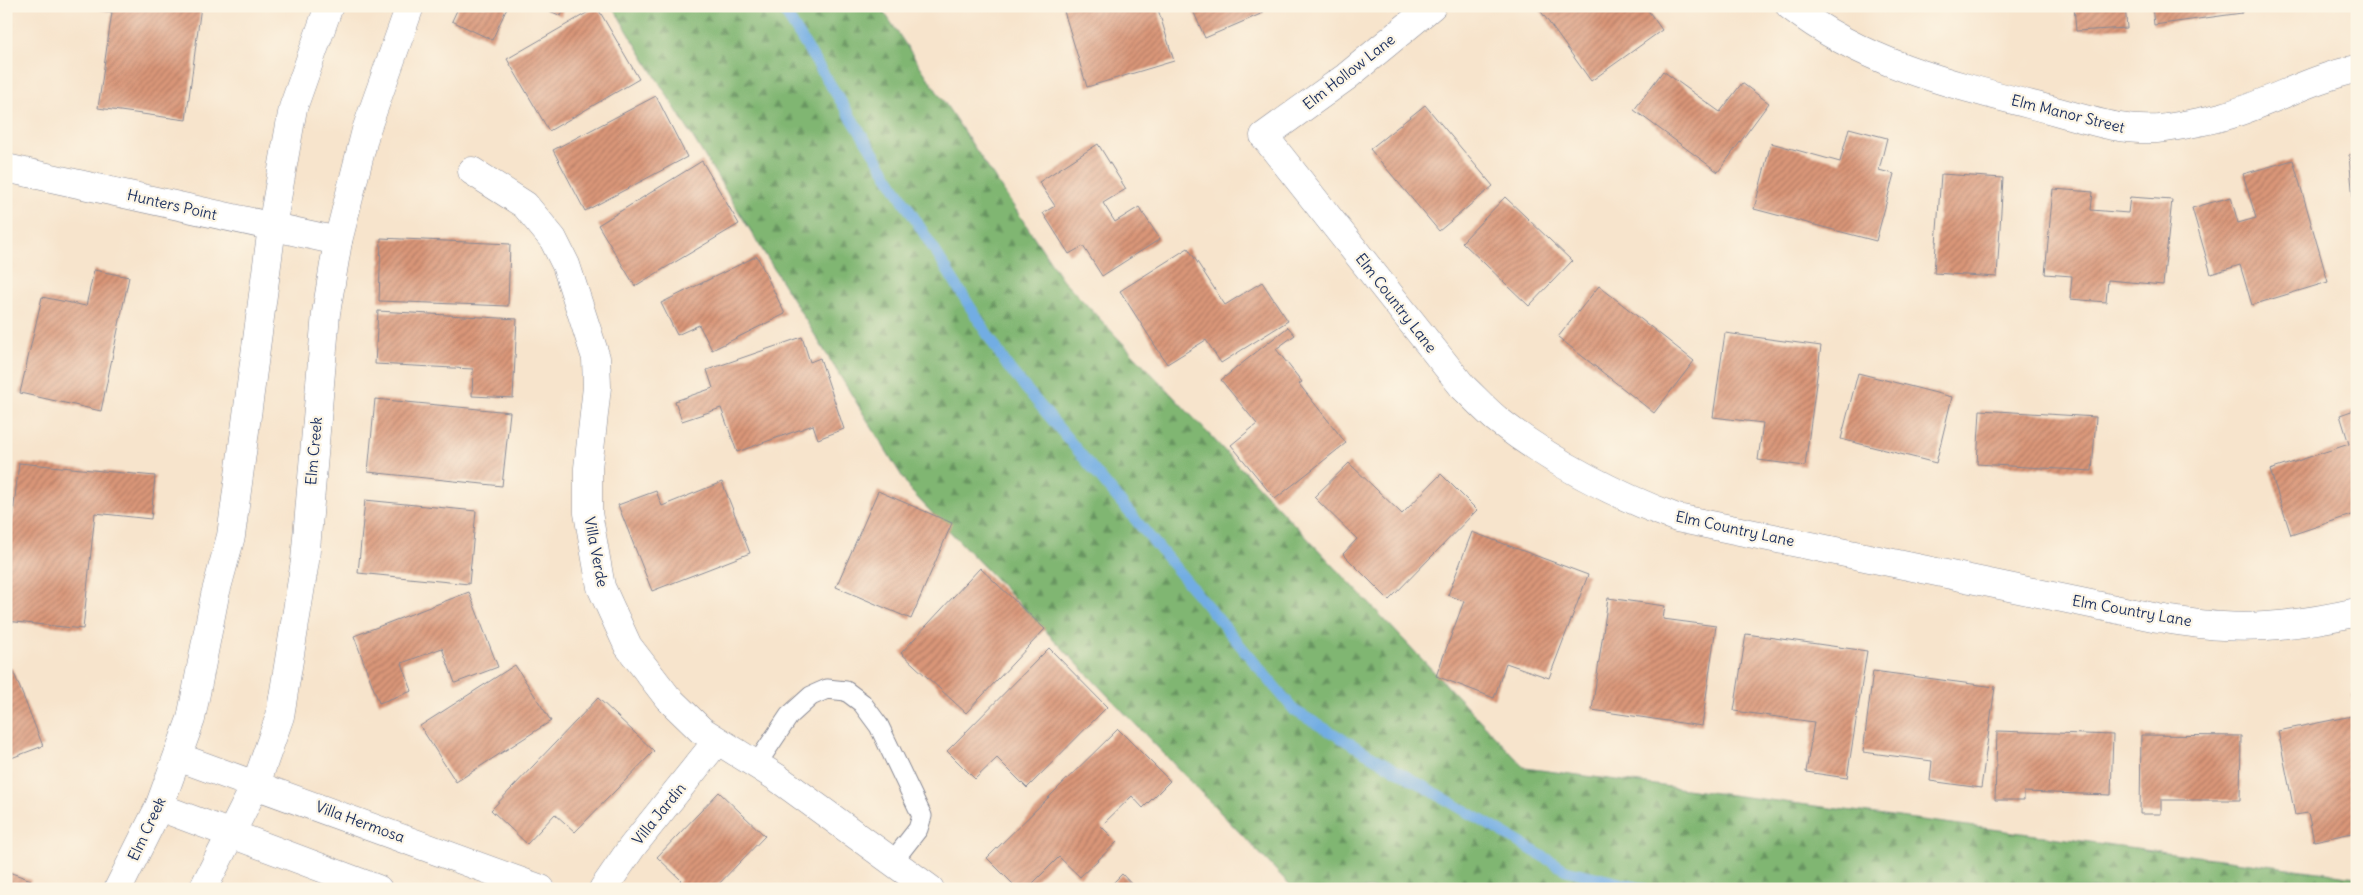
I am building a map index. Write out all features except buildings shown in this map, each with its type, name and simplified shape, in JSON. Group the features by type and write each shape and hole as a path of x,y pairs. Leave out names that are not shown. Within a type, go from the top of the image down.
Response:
{"street":[{"name":"Elm Creek","path":"118,889 158,808 191,719 216,595 231,536 272,227 293,108 329,6"},
{"name":"Elm Creek","path":"203,889 256,784 280,716 305,561 326,313 338,241 366,130 410,6"},
{"name":"Elm Hollow Lane","path":"1264,136 1346,77 1432,6"},
{"name":"Elm Manor Street","path":"1790,6 1841,39 1888,62 1937,81 2125,129 2165,128 2225,116 2335,74 2357,69"},
{"name":"Elm Country Lane","path":"1264,136 1463,387 1498,421 1587,479 1631,501 1677,518 2158,618 2223,626 2269,626 2315,622 2357,612"},
{"name":"Hunters Point","path":"6,168 338,241"},
{"name":"Villa Verde","path":"472,171 525,205 553,239 566,265 596,358 597,387 588,468 588,513 601,587 613,618 634,654 668,698 717,741 776,776 930,889"},
{"name":"Villa Jardin","path":"603,889 632,846 717,741"},
{"name":"Villa Hermosa","path":"178,757 542,889"},
{"path":"158,808 231,833 378,889"}],"lane":[{"path":"756,765 789,716 811,696 827,689 846,691 862,702 879,726 922,816 918,829 893,861"}],"green space":[{"path":"612,6 880,6 1062,279 1525,768 2357,877 2357,889 1294,889 911,491"}],"waterway":[{"path":"781,6 1008,367 1295,711 1566,870 1645,889"}]}
